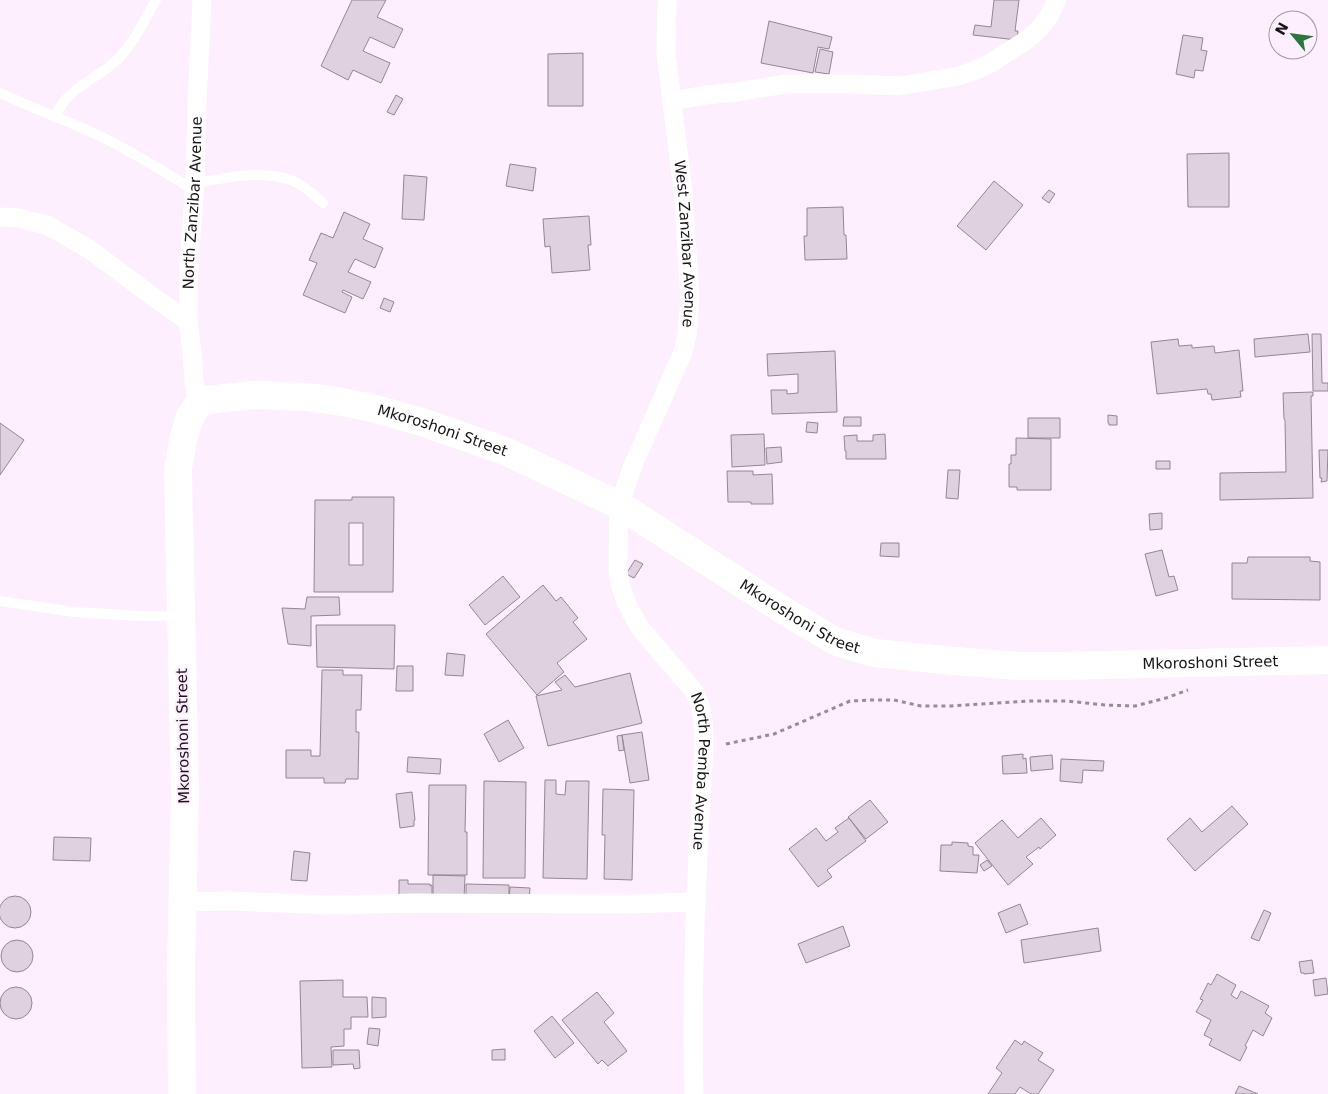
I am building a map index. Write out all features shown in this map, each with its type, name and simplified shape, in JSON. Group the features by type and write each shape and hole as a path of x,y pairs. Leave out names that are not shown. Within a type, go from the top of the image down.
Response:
{"street":[{"name":"North Zanzibar Avenue","path":"198,404 188,321 189,262 195,187 202,0"},
{"name":"West Zanzibar Avenue","path":"619,505 634,463 676,369 687,335 690,298 682,190 666,53 667,0"},
{"path":"672,101 785,84 899,86 959,76 991,63 1028,39 1040,28 1057,0"},
{"path":"0,218 18,218 55,230 89,249 188,321"},
{"name":"Mkoroshoni Street","path":"182,1094 181,968 185,793 178,468 190,417 198,404 207,400 252,396 307,397 337,401 372,408 429,424 505,451 619,505 794,617 837,642 875,653 1019,666 1328,660"},
{"name":"North Pemba Avenue","path":"619,505 618,570 624,597 640,628 698,698 703,714 704,748 692,1008 694,1094"},
{"path":"182,902 229,901 334,905 696,902"}],"lane":[{"path":"55,116 60,105 70,93 103,71 128,48 156,0"},
{"path":"0,94 55,116 102,138 195,187 236,176 260,174 289,179 308,190 323,203"},
{"path":"0,601 74,612 140,616 181,616"}],"path":[{"path":"704,748 774,734 850,702 894,700 920,706 951,706 1029,701 1067,701 1135,706 1166,698 1190,689"}],"building":[{"path":"352,0 386,0 377,17 403,29 394,48 370,37 363,51 390,63 381,83 353,70 348,80 321,66"},
{"path":"994,0 1019,0 1015,31 1018,31 1017,40 973,35 975,25 991,27"},
{"path":"769,21 832,37 829,49 818,47 813,73 761,63"},
{"path":"1183,35 1203,38 1201,50 1207,51 1203,71 1195,70 1194,78 1176,74"},
{"path":"820,49 833,52 829,74 815,72"},
{"path":"583,53 583,106 548,106 548,54"},
{"path":"396,95 403,99 394,115 387,112"},
{"path":"1229,153 1229,207 1188,207 1187,154"},
{"path":"510,164 536,168 533,191 506,186"},
{"path":"404,175 427,177 424,220 402,219"},
{"path":"994,181 1023,205 986,250 957,226"},
{"path":"1049,190 1055,194 1049,203 1042,198"},
{"path":"843,207 847,259 805,260 804,236 807,236 807,208"},
{"path":"344,212 370,224 363,239 383,248 375,268 355,259 348,272 371,282 363,299 343,290 342,292 352,297 345,313 303,295 317,263 309,260 321,233 333,238"},
{"path":"589,216 591,245 588,245 590,270 552,273 550,246 545,247 543,219"},
{"path":"384,298 394,302 390,312 380,308"},
{"path":"1308,334 1310,352 1255,357 1254,339"},
{"path":"1312,334 1321,334 1322,383 1328,383 1328,391 1313,391"},
{"path":"1178,339 1179,346 1192,345 1192,348 1214,346 1215,353 1239,350 1243,391 1240,391 1241,397 1212,400 1211,394 1208,394 1207,389 1157,394 1151,342"},
{"path":"835,351 837,412 772,414 771,390 787,390 787,394 798,393 798,374 768,376 767,354"},
{"path":"1313,392 1313,396 1311,396 1313,498 1220,500 1220,473 1286,472 1283,393"},
{"path":"1108,415 1117,416 1117,425 1109,425"},
{"path":"844,417 861,417 861,426 843,426"},
{"path":"1028,418 1060,418 1060,438 1028,438"},
{"path":"807,422 818,423 817,433 806,432"},
{"path":"0,423 24,440 0,475"},
{"path":"764,434 765,465 732,467 731,435"},
{"path":"885,434 886,459 846,459 844,436 857,435 857,441 873,441 873,435"},
{"path":"1016,438 1051,439 1051,490 1017,490 1017,487 1009,487 1009,464 1011,464 1011,455 1016,455"},
{"path":"781,447 782,462 767,464 766,448"},
{"path":"1319,450 1328,450 1327,481 1321,482 1322,478 1320,478"},
{"path":"1156,461 1170,461 1170,469 1156,469"},
{"path":"948,470 960,470 958,499 946,498"},
{"path":"727,471 753,471 753,475 772,474 773,504 728,502"},
{"path":"352,497 394,497 393,592 314,592 315,500 352,500","holes":["349,523 363,523 363,565 349,565"]},
{"path":"1162,513 1162,529 1150,530 1149,514"},
{"path":"881,543 899,543 899,557 880,556"},
{"path":"1162,550 1169,577 1174,576 1178,590 1156,596 1145,554"},
{"path":"1248,557 1310,557 1310,561 1320,562 1320,600 1232,599 1232,563 1247,563"},
{"path":"635,560 643,564 634,578 626,574"},
{"path":"503,576 520,597 485,625 469,605"},
{"path":"543,585 556,601 561,597 578,618 573,622 587,639 557,663 564,672 537,695 486,634"},
{"path":"307,597 339,597 340,615 311,616 311,646 288,644 282,608 305,609"},
{"path":"316,625 395,625 394,669 317,667"},
{"path":"447,653 465,655 463,676 445,675"},
{"path":"397,666 413,666 413,691 396,691"},
{"path":"322,670 343,670 343,675 362,675 361,710 356,710 356,732 359,732 358,779 346,779 345,783 324,783 324,778 286,778 286,750 311,750 311,756 320,756"},
{"path":"630,673 642,723 548,746 536,696 562,690 555,682 565,675 575,687"},
{"path":"508,720 524,748 499,762 484,734"},
{"path":"642,732 649,780 630,783 622,735"},
{"path":"622,735 624,750 619,751 617,736"},
{"path":"1023,754 1023,759 1026,758 1027,773 1003,774 1002,756"},
{"path":"1052,755 1053,769 1031,771 1030,757"},
{"path":"408,757 441,759 440,774 407,772"},
{"path":"1061,759 1104,761 1103,771 1083,770 1082,783 1060,781"},
{"path":"545,780 556,780 556,794 565,795 566,781 589,781 587,879 543,878"},
{"path":"484,781 526,782 525,878 483,878"},
{"path":"429,785 466,785 465,832 467,832 467,875 428,875"},
{"path":"603,789 634,790 632,880 604,879 605,835 602,835"},
{"path":"412,792 414,826 400,828 396,794"},
{"path":"870,800 888,822 866,839 848,817"},
{"path":"1232,806 1248,824 1195,871 1167,839 1190,818 1202,832"},
{"path":"849,818 866,841 827,870 832,877 818,887 789,849 816,828 826,841 838,832 835,828"},
{"path":"1041,818 1056,835 1040,849 1039,847 1026,857 1033,864 1008,885 975,843 1002,820 1018,838"},
{"path":"54,837 91,838 90,861 53,860"},
{"path":"952,842 968,843 968,846 973,847 973,855 979,855 977,873 940,871 941,845 952,845"},
{"path":"294,851 310,853 307,881 291,880"},
{"path":"987,860 992,866 984,871 980,865"},
{"path":"433,875 465,876 464,899 433,899"},
{"path":"399,880 408,880 408,884 432,885 432,903 399,903"},
{"path":"466,884 509,885 509,902 466,901"},
{"path":"510,887 530,888 529,903 509,901"},
{"path":"15,896 21,897 26,901 30,906 30,918 26,923 21,927 15,928 9,927 4,923 0,918 -1,912 0,906 4,901 9,897"},
{"path":"1020,904 1028,924 1006,933 998,913"},
{"path":"1264,910 1271,913 1259,941 1251,938"},
{"path":"843,926 850,946 806,963 798,944"},
{"path":"1098,928 1101,951 1024,963 1021,940"},
{"path":"17,940 29,944 33,956 29,968 17,972 5,968 1,956 5,944"},
{"path":"1312,960 1314,973 1301,973 1299,962"},
{"path":"1217,974 1236,985 1231,995 1237,999 1241,991 1269,1006 1265,1013 1272,1018 1263,1036 1253,1030 1240,1061 1209,1045 1212,1039 1204,1035 1211,1020 1196,1012 1203,1000 1200,999 1208,983 1211,985"},
{"path":"1326,978 1328,994 1315,996 1313,980"},
{"path":"343,980 343,997 367,997 368,1017 351,1017 351,1029 344,1029 344,1046 331,1047 332,1067 302,1068 300,981"},
{"path":"16,987 28,991 32,1003 28,1015 16,1019 4,1015 0,1003 4,991"},
{"path":"597,992 614,1013 604,1022 627,1051 608,1066 602,1060 598,1064 562,1020"},
{"path":"372,997 386,998 386,1017 372,1018"},
{"path":"552,1016 574,1043 555,1058 534,1031"},
{"path":"369,1028 380,1029 378,1046 367,1044"},
{"path":"1015,1040 1022,1045 1024,1041 1043,1053 1038,1060 1054,1070 1038,1094 1031,1094 1020,1087 1015,1094 988,1094 1002,1073 996,1068"},
{"path":"505,1049 505,1060 492,1060 492,1050"},
{"path":"333,1050 359,1050 360,1068 354,1069 353,1064 333,1065"},
{"path":"1239,1086 1258,1094 1235,1094"}]}
